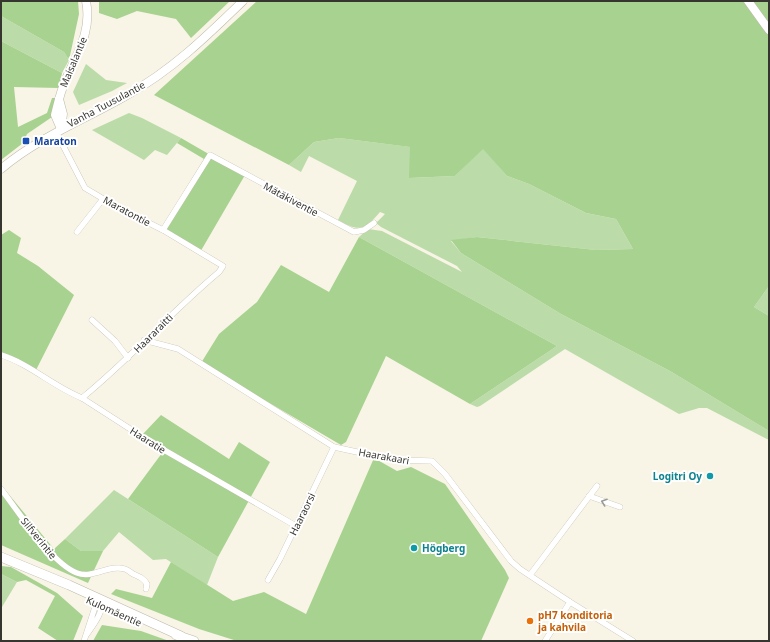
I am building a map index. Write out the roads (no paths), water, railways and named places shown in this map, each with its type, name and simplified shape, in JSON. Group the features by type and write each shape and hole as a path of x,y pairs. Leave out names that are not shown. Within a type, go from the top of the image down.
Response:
{"main road":[{"name":"Maisalantie","path":"58,130 55,118 59,98 84,37 88,18 86,1"},
{"name":"Vanha Tuusulantie","path":"1,169 15,157 58,130 128,95 166,70 243,1"},
{"path":"748,1 769,30"},
{"name":"Kulomäentie","path":"2,558 52,578 100,604 194,641"}],"street":[{"name":"Maratontie","path":"58,130 80,181 86,188 103,199 163,230 223,266"},
{"name":"Mätäkiventie","path":"163,230 210,155 354,232 364,230 374,224"},
{"path":"77,232 103,199"},
{"name":"Haararaitti","path":"82,398 128,358 144,340 219,272 223,266"},
{"path":"92,320 115,341 128,358"},
{"name":"Haarakaari","path":"144,340 178,348 334,447 394,460 432,461 446,474 511,561 570,602 634,641"},
{"name":"Haaratie","path":"1,355 14,360 70,394 82,398 152,443 296,526"},
{"name":"Haaraorsi","path":"268,580 280,559 334,447"},
{"path":"530,575 598,486"},
{"name":"Silfverintie","path":"1,490 63,565 77,573 86,574 125,569 142,577 147,584 146,589"},
{"path":"589,496 620,507"},
{"path":"545,641 570,602"},
{"path":"84,641 90,619 100,604"}],"place":[{"name":"Maraton","path":"26,141"},
{"name":"Logitri Oy","path":"710,476"},
{"name":"Högberg","path":"414,548"},
{"name":"pH7 konditoria ja kahvila","path":"530,621"}]}
